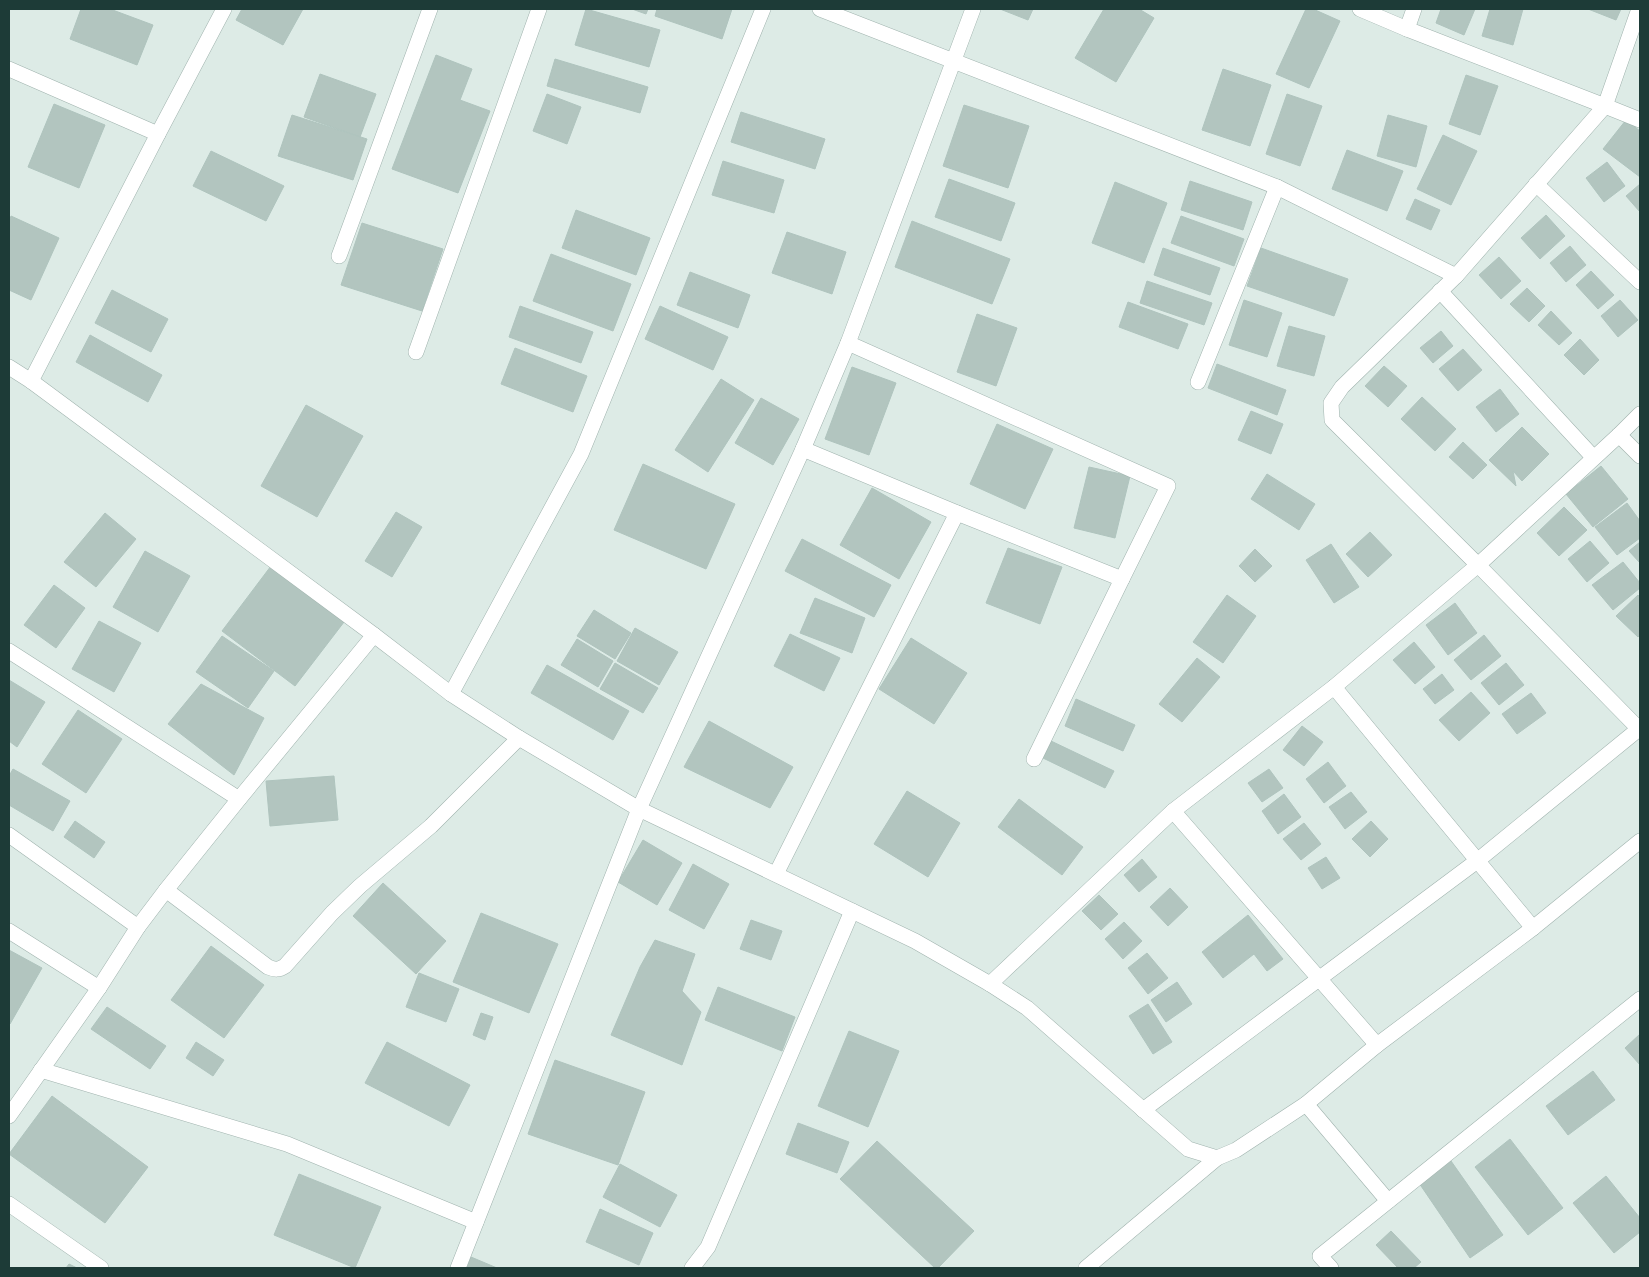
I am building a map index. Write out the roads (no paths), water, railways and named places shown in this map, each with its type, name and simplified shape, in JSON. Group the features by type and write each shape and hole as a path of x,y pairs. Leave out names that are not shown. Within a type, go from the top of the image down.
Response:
{"street":[{"path":"31,381 224,9"},
{"path":"339,256 430,9"},
{"path":"416,352 540,9"},
{"path":"451,694 581,454 764,9"},
{"path":"820,9 1277,187 1456,276"},
{"path":"458,1268 639,808 804,449 848,343 973,9"},
{"path":"1360,9 1640,120"},
{"path":"1407,29 1414,9"},
{"path":"1143,1110 1477,861 1640,729 1478,564 1332,420 1331,403 1342,387 1456,276 1605,106 1639,9"},
{"path":"9,69 158,134"},
{"path":"1536,184 1640,282"},
{"path":"1198,382 1277,187"},
{"path":"1440,291 1593,457"},
{"path":"848,343 1168,486 1034,758"},
{"path":"9,366 451,694 519,738 639,808 915,941 990,984 1027,1008 1188,1149 1218,1158"},
{"path":"990,984 1173,811 1334,687 1478,564 1640,414"},
{"path":"1619,435 1640,456"},
{"path":"804,449 1122,579"},
{"path":"776,874 957,513"},
{"path":"9,1116 99,988 138,927 166,890 374,635"},
{"path":"9,651 239,799"},
{"path":"1334,687 1533,928"},
{"path":"166,890 268,967 280,970 339,906 430,826 519,738"},
{"path":"1173,811 1377,1045"},
{"path":"9,835 138,927"},
{"path":"1086,1268 1218,1158 1236,1150 1306,1104 1377,1045 1533,928 1640,841"},
{"path":"692,1268 708,1247 852,911"},
{"path":"9,931 99,988"},
{"path":"1331,1268 1320,1256 1640,999"},
{"path":"41,1070 288,1144 476,1222"},
{"path":"1306,1104 1388,1201"},
{"path":"9,1204 101,1268"}]}
